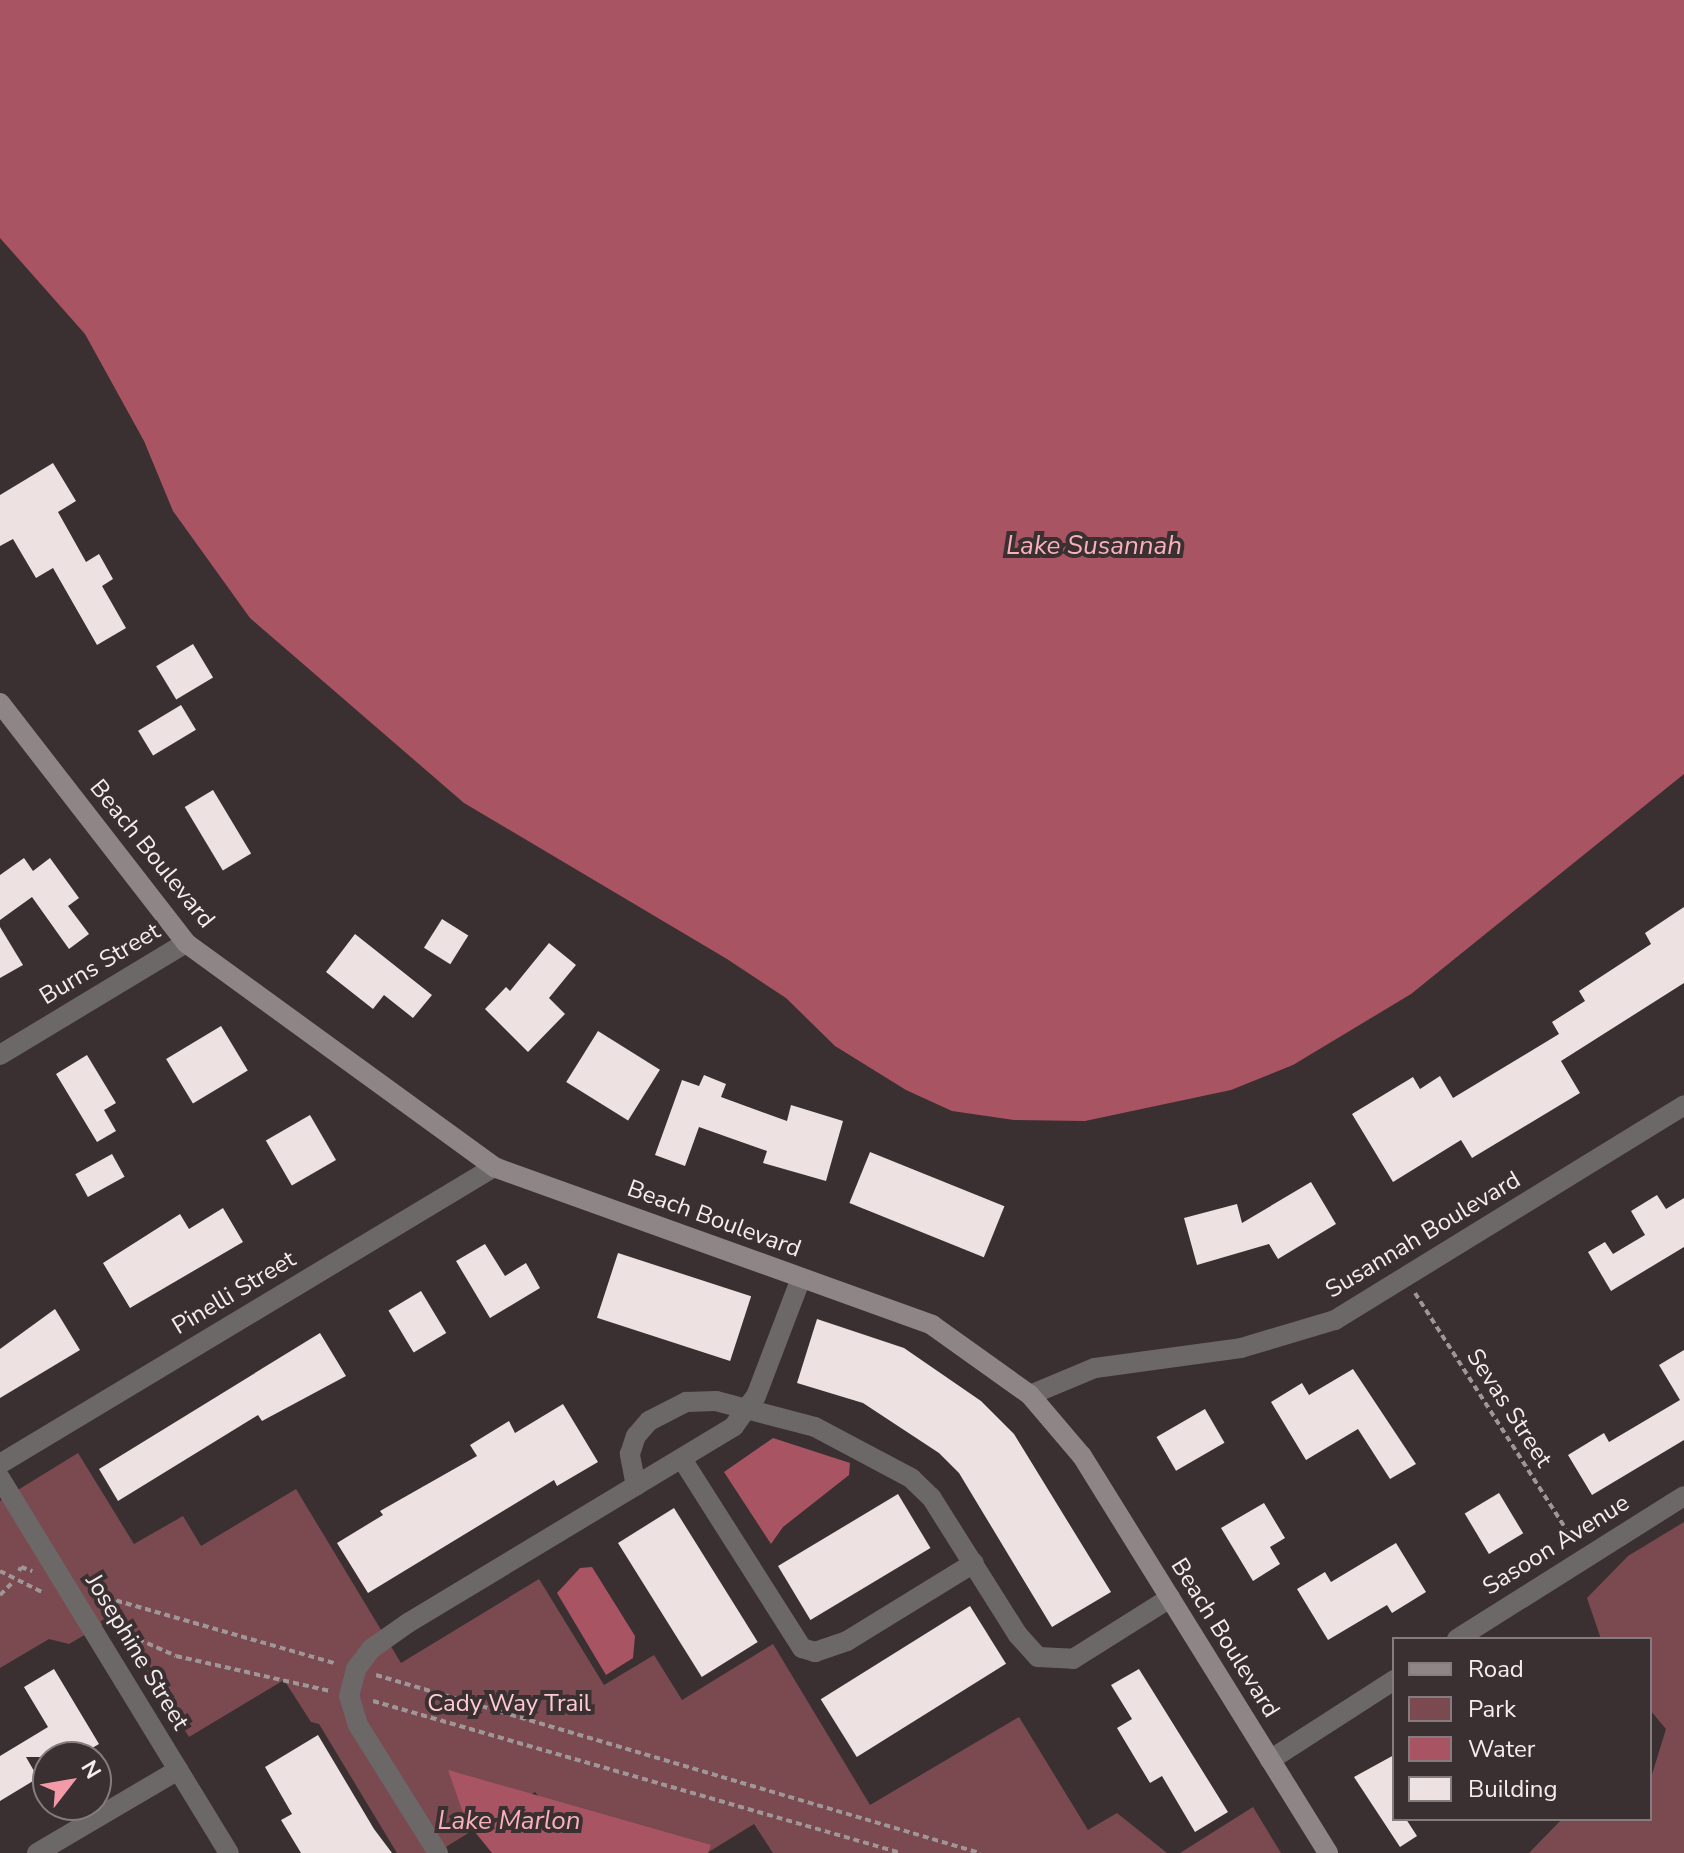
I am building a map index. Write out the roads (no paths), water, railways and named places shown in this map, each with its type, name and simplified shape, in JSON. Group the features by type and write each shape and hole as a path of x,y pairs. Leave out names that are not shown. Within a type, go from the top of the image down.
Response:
{"street":[{"name":"Beach Boulevard","path":"0,703 186,943 494,1167 932,1325 1030,1395 1082,1456 1328,1853"},
{"name":"Burns Street","path":"0,1055 186,943"},
{"name":"Susannah Boulevard","path":"1030,1395 1095,1368 1241,1348 1335,1320 1684,1105"},
{"name":"Pinelli Street","path":"0,1464 494,1167"},
{"path":"438,1853 358,1725 349,1696 356,1669 371,1649 734,1426 748,1409 801,1278"},
{"path":"636,1486 630,1454 636,1436 649,1421 702,1398 815,1427 911,1478 931,1497 1018,1635 1038,1657 1053,1661 1073,1659 1170,1598"},
{"path":"682,1459 802,1648 815,1652 847,1641 974,1563"},
{"name":"Josephine Street","path":"0,1478 229,1853"},
{"name":"Sasoon Avenue","path":"1460,1637 1684,1496"},
{"path":"1270,1760 1392,1681"},
{"path":"37,1853 178,1770"}],"water":[{"name":"Lake Susannah","path":"0,0 1684,0 1684,774 1411,994 1293,1065 1231,1090 1085,1121 1014,1120 952,1111 906,1090 835,1046 786,998 727,959 464,803 250,618 173,511 144,441 85,334 0,238"},
{"path":"773,1438 850,1463 849,1475 783,1527 771,1544 724,1472"},
{"path":"592,1567 635,1636 633,1658 606,1675 557,1593 580,1568"},
{"name":"Lake Marlon","path":"448,1770 711,1845 708,1853 492,1853 466,1821"}],"park label":[{"name":"Cady Way Trail","path":"509,1704"}]}
